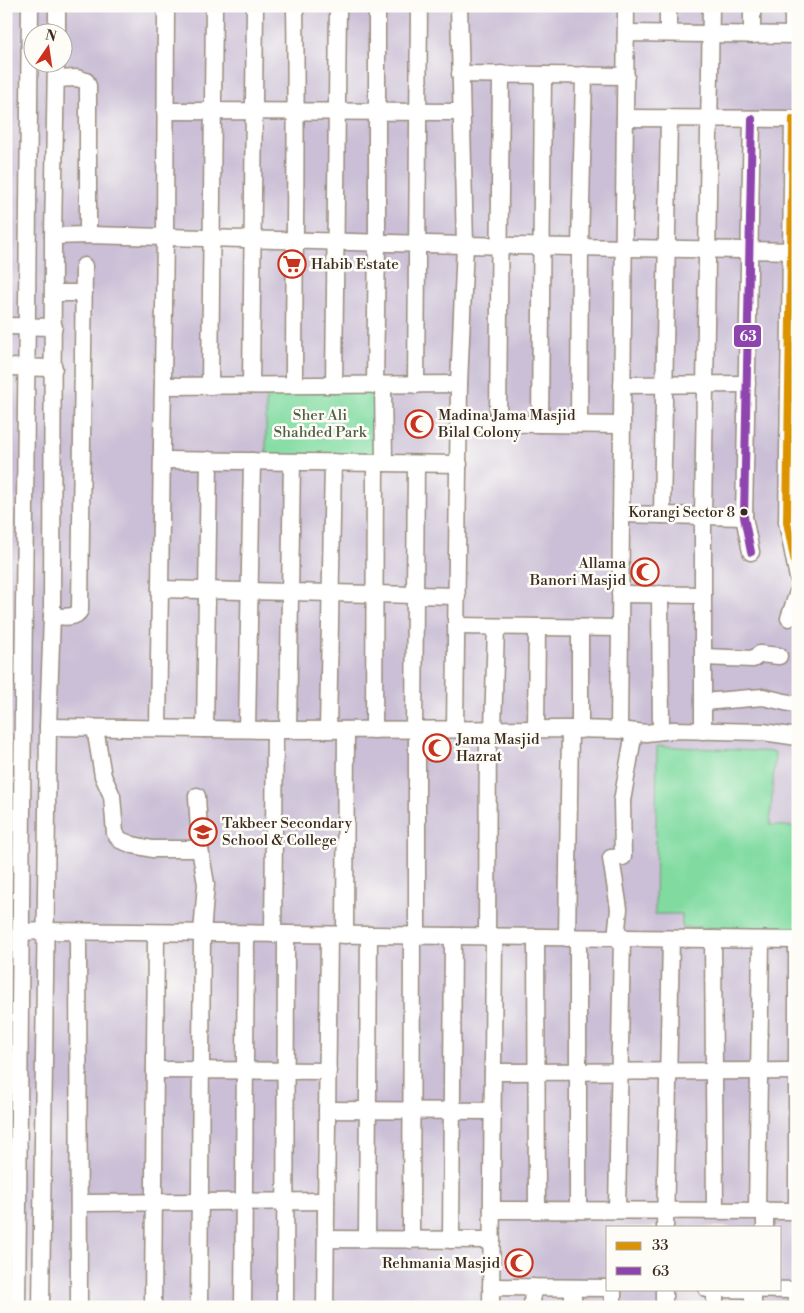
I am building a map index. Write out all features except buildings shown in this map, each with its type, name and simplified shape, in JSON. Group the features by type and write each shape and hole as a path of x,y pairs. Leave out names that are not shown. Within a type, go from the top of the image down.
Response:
{"street":[{"path":"16,1307 20,932 14,727 27,367 30,6"},
{"path":"57,6 57,22"},
{"path":"158,728 165,236 166,6"},
{"path":"210,386 214,6"},
{"path":"251,386 255,6"},
{"path":"294,385 294,240 297,111 295,6"},
{"path":"334,385 338,6"},
{"path":"374,730 374,594 379,463 377,6"},
{"path":"416,385 419,6"},
{"path":"455,729 459,384 465,245 459,6"},
{"path":"617,1210 619,909 611,858 623,857 622,801 626,731 620,594 626,6"},
{"path":"668,6 668,33"},
{"path":"703,731 703,516 711,6"},
{"path":"752,6 752,35"},
{"path":"626,33 795,35 793,6"},
{"path":"460,74 626,76"},
{"path":"498,424 501,74"},
{"path":"61,616 78,614 80,610 70,293 71,235 62,75 86,81 88,86 71,235"},
{"path":"540,424 543,75"},
{"path":"579,424 580,247 584,75"},
{"path":"165,111 461,112"},
{"path":"625,118 795,119 795,250 786,522 798,577"},
{"path":"662,515 669,118"},
{"path":"751,552 744,517 752,119"},
{"path":"71,235 499,246 795,250"},
{"path":"41,1307 48,727 61,616 52,417 54,327 84,266"},
{"path":"6,326 54,327"},
{"path":"6,367 54,368"},
{"path":"163,386 459,384"},
{"path":"622,385 747,384"},
{"path":"460,423 622,425"},
{"path":"162,460 459,464"},
{"path":"205,729 209,460"},
{"path":"247,729 252,461"},
{"path":"284,1307 286,1070 280,934 281,730 290,592 292,462"},
{"path":"328,730 333,462"},
{"path":"410,1240 415,936 416,464"},
{"path":"621,514 744,517"},
{"path":"160,589 457,596"},
{"path":"789,618 798,592"},
{"path":"620,594 703,595"},
{"path":"660,594 661,732"},
{"path":"456,626 620,628"},
{"path":"491,1307 493,1072 490,937 491,729 496,627"},
{"path":"536,729 537,627"},
{"path":"578,1210 578,1072 572,938 575,730 580,628"},
{"path":"703,657 753,659 760,654 779,656"},
{"path":"703,702 763,697 798,705"},
{"path":"48,727 281,730 536,729 646,733 673,730 763,732 798,737"},
{"path":"95,728 103,776 112,796 115,833 120,840 152,849 200,849"},
{"path":"325,1307 328,1071 337,935 346,730"},
{"path":"197,796 200,849 206,884 202,933 198,1307"},
{"path":"20,932 797,940 797,1211 492,1210"},
{"path":"78,932 79,1307"},
{"path":"153,1307 156,933"},
{"path":"243,1307 246,934"},
{"path":"367,1239 369,935"},
{"path":"451,1240 453,936"},
{"path":"536,937 537,1210"},
{"path":"665,1226 671,939"},
{"path":"713,939 715,1210"},
{"path":"761,940 759,1071 761,1210 764,1226"},
{"path":"155,1070 328,1071"},
{"path":"493,1072 797,1071"},
{"path":"327,1110 493,1111"},
{"path":"80,1203 326,1201"},
{"path":"326,1239 492,1240"},
{"path":"491,1287 606,1288"},
{"path":"532,1307 533,1288"},
{"path":"573,1307 574,1288"},
{"path":"613,1290 613,1307"},
{"path":"664,1290 664,1307"},
{"path":"714,1307 715,1290"},
{"path":"753,1307 753,1290 798,1290 797,1307"}],"shaded area":[{"path":"6,6 798,6 798,1307 6,1307"}],"green space":[{"name":"Sher Ali Shahded Park","path":"266,385 375,385 375,463 266,461"},
{"path":"657,746 775,752 770,825 798,827 798,930 682,927 682,914 655,914"}],"transit line":[{"name":"63","path":"751,552 744,517 752,119"},
{"name":"33","path":"793,119 787,522 798,578"}],"place":[{"name":"Habib Estate","path":"292,264"},
{"name":"Madina Jama Masjid Bilal Colony","path":"419,424"},
{"name":"Korangi Sector 8","path":"744,512"},
{"name":"Allama Banori Masjid","path":"645,572"},
{"name":"Jama Masjid Hazrat","path":"437,748"},
{"name":"Takbeer Secondary School & College","path":"203,832"},
{"name":"Rehmania Masjid","path":"519,1263"}]}
